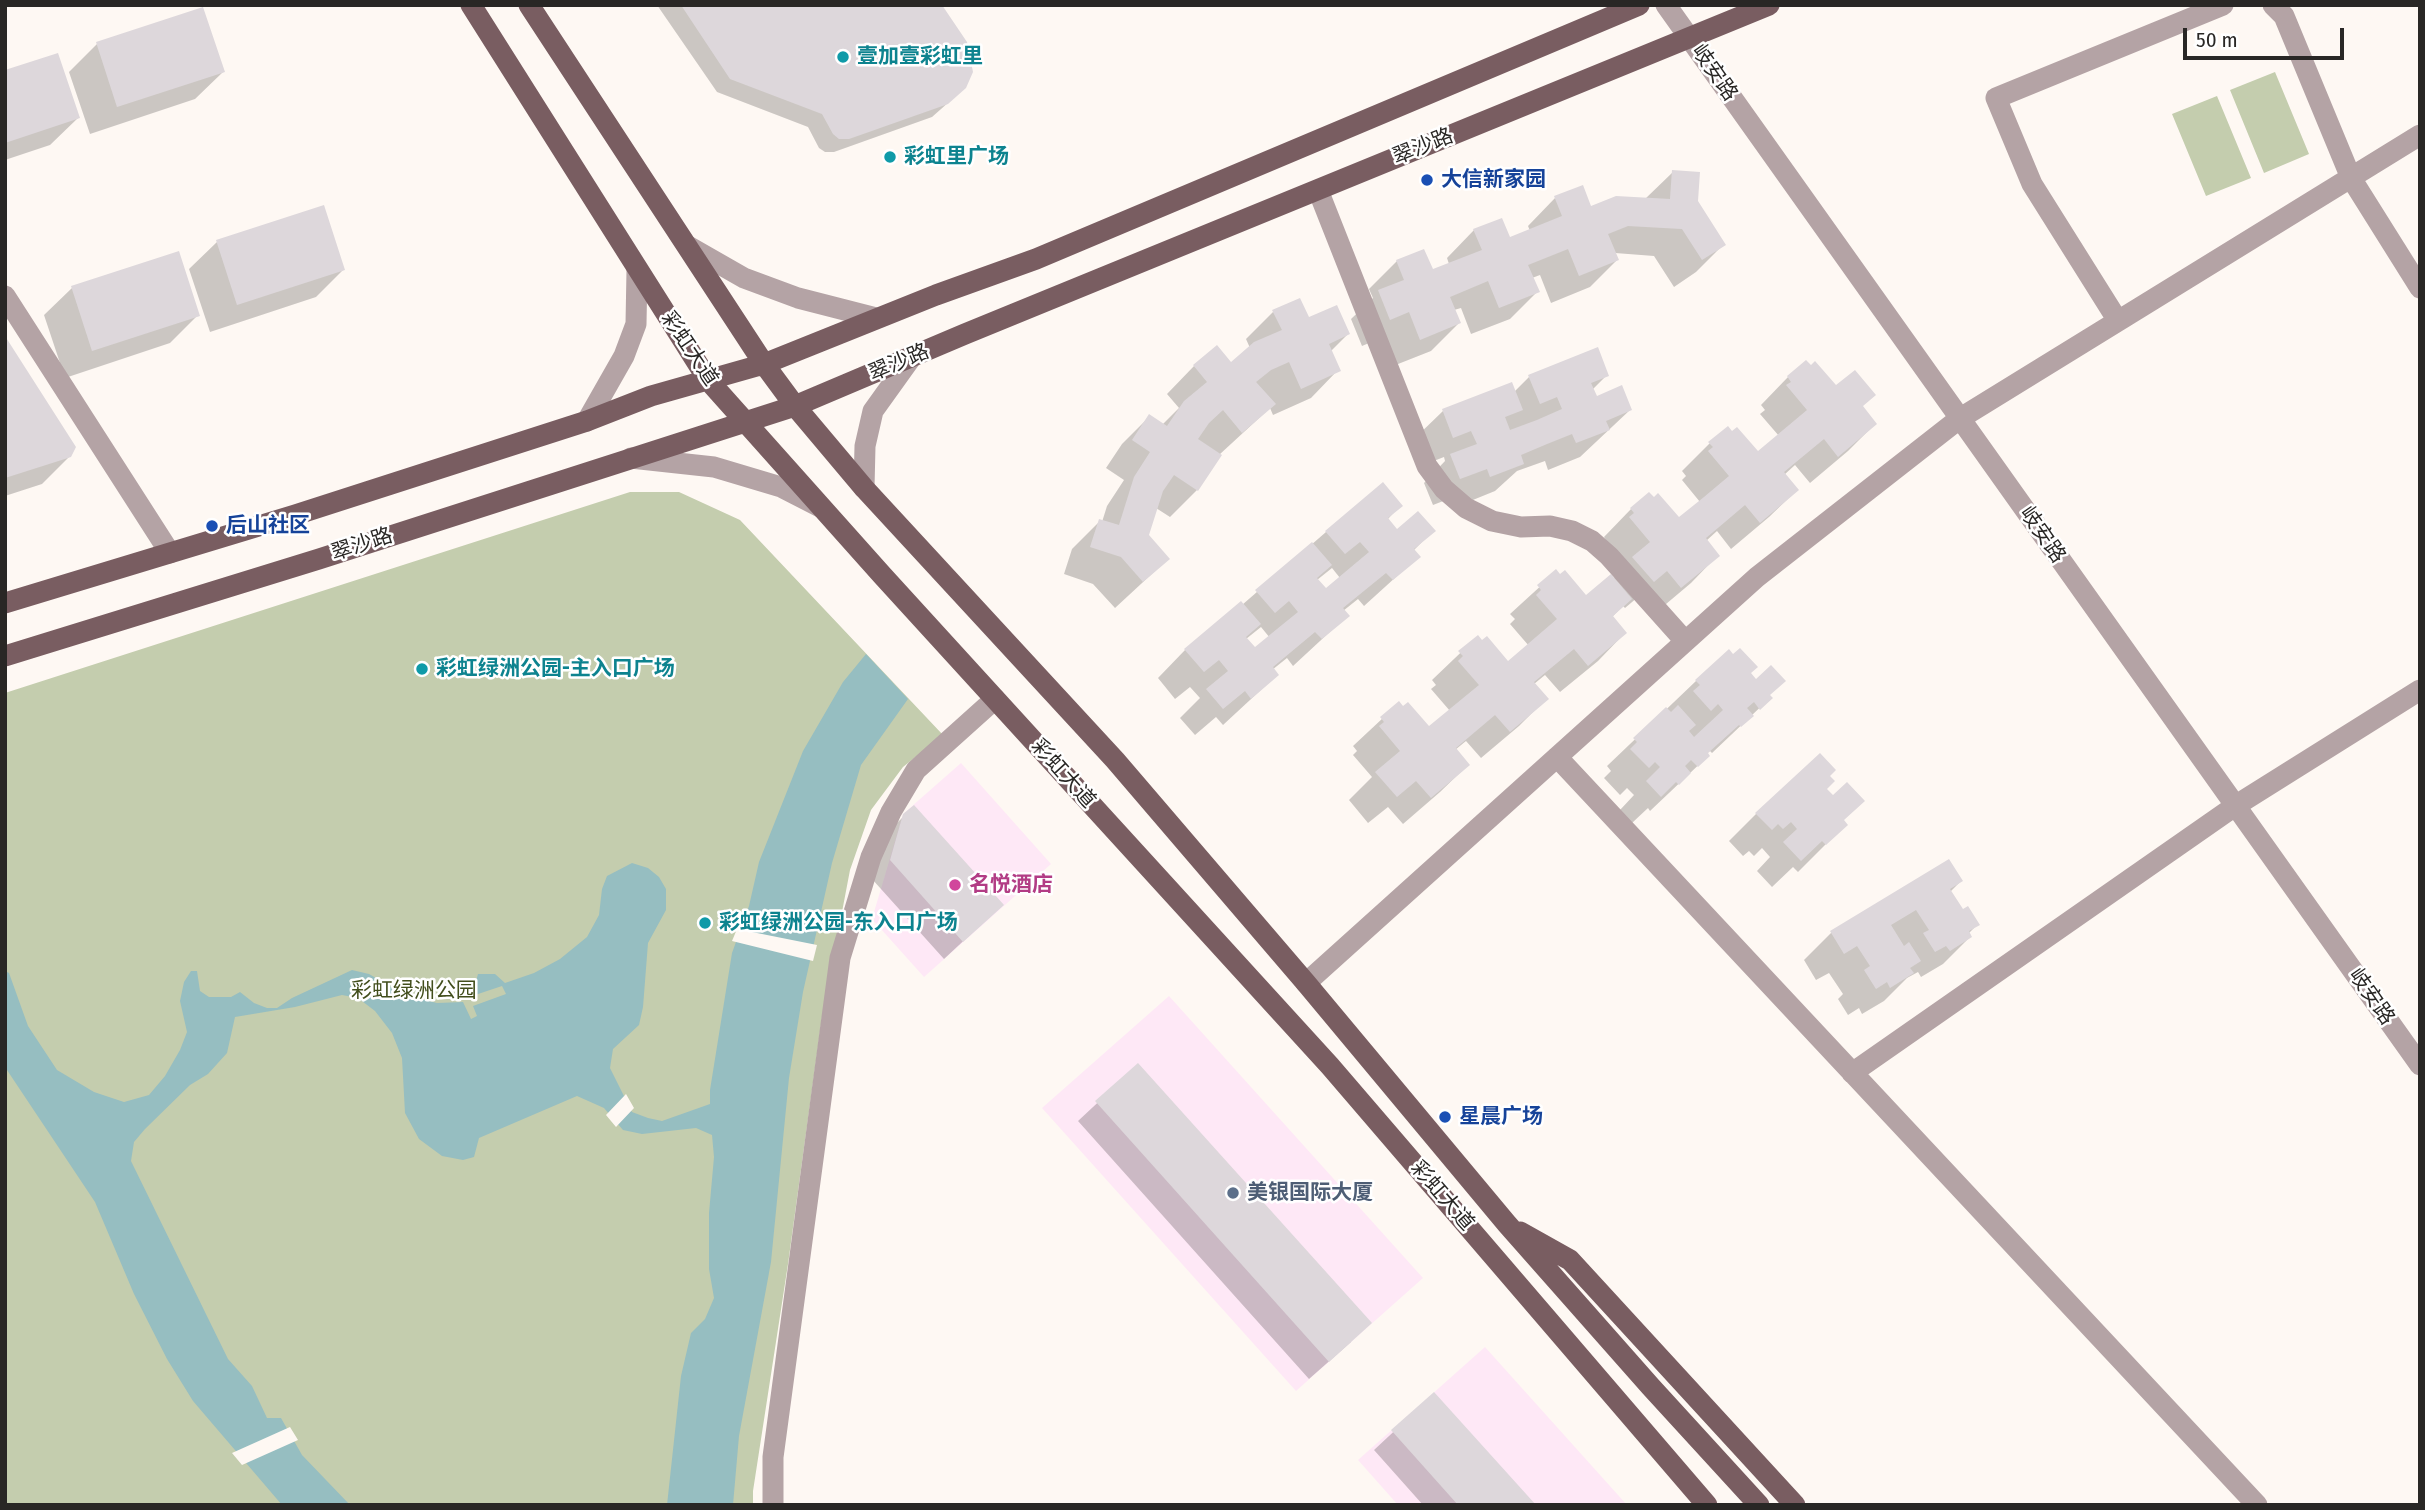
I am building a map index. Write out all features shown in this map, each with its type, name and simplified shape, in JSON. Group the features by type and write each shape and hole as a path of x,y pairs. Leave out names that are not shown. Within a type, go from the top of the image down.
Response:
{"main road":[{"name":"彩虹大道","path":"471,5 708,380 821,508 1330,1066 1707,1505"},
{"name":"彩虹大道","path":"529,5 764,364 795,407 864,488 1115,760 1507,1224 1759,1505"},
{"path":"5,603 587,421 651,396 764,364 876,318 1036,259 1639,5"},
{"name":"翠沙路","path":"5,656 795,407 1769,5"},
{"path":"1507,1224 1570,1260 1796,1505"}],"street":[{"name":"岐安路","path":"1666,5 2420,1065"},
{"path":"2118,321 2032,184 1996,98 2223,5"},
{"path":"2273,5 2284,16 2351,178 2420,288"},
{"path":"1306,983 1756,577 1959,419 2420,135"},
{"path":"1318,190 1427,466 1444,489 1466,508 1492,521 1521,527 1550,526 1572,531 1592,541 1609,556 1685,642"},
{"path":"688,246 744,278 798,298 876,318"},
{"path":"587,421 624,356 636,324 637,270"},
{"path":"5,296 170,553"},
{"path":"864,488 864,446 873,411 911,358"},
{"path":"631,458 713,467 781,487 821,508"},
{"path":"1852,1073 2235,806 2420,690"},
{"path":"773,1505 773,1457 840,958 871,857 891,812 916,770 995,699"},
{"path":"1557,757 2257,1505"}],"shaded area":[{"name":"名悦酒店","path":"961,763 1051,864 924,977 872,919 903,814"},
{"name":"美银国际大厦","path":"1169,996 1423,1278 1296,1391 1042,1108"},
{"path":"1485,1347 1627,1505 1398,1505 1358,1460"}],"green space":[{"path":"2275,72 2309,154 2264,173 2230,90"},
{"path":"2217,96 2251,178 2206,196 2172,114"},
{"name":"彩虹绿洲公园","path":"630,492 679,492 740,520 943,735 903,767 871,810 850,870 822,1017 753,1505 6,1505 5,693"}],"water":[{"path":"866,654 908,699 861,765 832,863 803,992 789,1078 771,1262 739,1436 733,1505 667,1505 681,1376 691,1333 705,1319 714,1298 709,1269 709,1213 714,1157 712,1135 696,1128 642,1134 623,1130 604,1108 577,1096 479,1138 474,1157 463,1160 442,1156 419,1139 405,1113 402,1058 392,1033 375,1011 358,998 342,995 295,1007 235,1017 227,1053 208,1074 190,1085 145,1129 134,1142 131,1161 228,1359 252,1386 267,1418 281,1418 302,1455 350,1505 282,1505 193,1401 167,1359 134,1294 95,1202 5,1067 5,971 9,973 28,1026 57,1070 94,1092 124,1102 149,1095 165,1076 180,1050 187,1032 180,1001 184,982 191,971 197,971 200,991 209,997 231,997 240,992 254,1003 267,1008 277,1008 292,998 352,970 369,974 413,997 437,1003 463,1002 471,1019 477,1016 473,1006 506,994 502,986 472,996 478,974 495,974 505,983 534,973 560,959 587,937 599,915 602,889 607,876 632,863 648,868 659,877 666,889 666,910 648,943 639,1025 613,1049 610,1068 632,1112 648,1118 662,1121 710,1104 732,953 749,906 759,862 803,751 843,682"}],"pier":[{"path":"737,929 817,945 813,961 732,941"},
{"path":"626,1094 634,1108 616,1127 606,1115"},
{"path":"290,1427 298,1440 242,1465 232,1453"}],"building":[{"name":"壹加壹彩虹里","path":"681,5 942,5 967,42 973,72 966,88 948,104 849,139 839,139 833,134 822,114 730,79"},
{"path":"203,7 225,72 117,107 96,42"},
{"path":"58,53 80,118 5,143 5,70"},
{"path":"1672,170 1700,172 1698,201 1726,245 1702,260 1682,229 1628,226 1608,234 1619,260 1579,276 1568,249 1528,265 1540,292 1499,308 1488,281 1450,297 1461,323 1420,340 1409,312 1390,320 1378,290 1404,280 1396,260 1424,249 1433,269 1482,250 1473,229 1502,218 1510,237 1562,216 1554,196 1583,185 1591,206 1616,196 1670,199"},
{"path":"324,205 345,270 237,305 216,240"},
{"path":"179,251 200,316 92,351 71,286"},
{"path":"1300,298 1309,317 1337,305 1350,334 1329,344 1341,371 1301,389 1289,362 1271,370 1256,382 1276,404 1242,433 1223,410 1209,423 1198,439 1222,455 1198,491 1174,475 1163,491 1149,535 1170,559 1143,582 1121,557 1090,547 1099,519 1119,525 1134,477 1150,452 1132,440 1149,414 1167,426 1184,401 1207,382 1193,365 1217,345 1231,362 1254,342 1282,330 1272,310"},
{"path":"5,336 76,447 71,457 5,478"},
{"path":"1598,347 1609,376 1591,383 1597,396 1622,385 1632,410 1606,421 1610,430 1576,443 1572,434 1521,455 1524,464 1490,477 1487,469 1460,479 1450,454 1477,444 1471,431 1453,438 1442,409 1512,382 1523,410 1505,417 1510,430 1537,420 1562,409 1557,397 1540,404 1528,375"},
{"path":"1806,360 1811,365 1815,361 1836,385 1855,370 1876,395 1863,406 1877,424 1838,457 1824,439 1784,472 1799,490 1760,523 1745,505 1706,538 1720,556 1681,588 1667,571 1654,582 1632,557 1650,542 1629,517 1634,513 1630,508 1649,492 1654,497 1658,493 1679,517 1729,476 1708,451 1713,447 1708,442 1728,426 1732,431 1737,427 1758,451 1807,410 1786,385 1791,382 1787,376"},
{"path":"1383,482 1403,506 1388,518 1397,529 1418,511 1436,531 1414,549 1421,557 1393,580 1386,573 1343,608 1350,616 1322,639 1315,632 1273,667 1279,675 1251,699 1245,691 1223,709 1206,689 1228,671 1219,660 1204,672 1184,649 1241,601 1261,624 1246,637 1255,647 1298,612 1289,601 1275,613 1255,590 1312,542 1332,565 1317,578 1326,588 1369,552 1360,542 1345,554 1325,531"},
{"path":"1556,569 1560,574 1565,570 1586,595 1611,574 1632,599 1613,616 1627,633 1588,666 1574,649 1534,682 1549,699 1510,732 1495,715 1456,748 1470,765 1431,798 1416,781 1397,797 1375,772 1400,751 1379,726 1384,722 1380,717 1399,701 1403,706 1408,702 1429,726 1479,685 1458,661 1463,656 1458,651 1478,635 1482,640 1487,636 1508,661 1557,619 1536,595 1541,590 1537,585"},
{"path":"1740,648 1758,667 1751,673 1756,679 1771,665 1786,681 1770,695 1773,698 1760,710 1754,702 1747,708 1754,716 1741,727 1739,725 1708,753 1710,756 1698,767 1691,760 1685,766 1691,773 1679,785 1676,782 1661,797 1646,781 1660,767 1655,762 1649,768 1630,749 1637,742 1633,738 1666,707 1671,712 1678,705 1696,725 1689,731 1694,737 1723,710 1718,704 1711,711 1693,691 1700,685 1695,680 1729,649 1733,654"},
{"path":"1820,753 1836,770 1830,776 1835,781 1827,789 1833,795 1847,782 1865,801 1844,820 1848,825 1826,845 1822,841 1801,861 1783,842 1797,829 1791,822 1783,829 1778,824 1772,830 1755,813"},
{"path":"914,805 1004,905 963,942 890,860 903,814"},
{"path":"1949,859 1963,881 1950,889 1963,909 1968,906 1980,925 1969,931 1972,937 1950,951 1946,946 1935,952 1923,933 1929,930 1916,910 1891,925 1904,946 1909,942 1921,961 1910,968 1914,973 1890,988 1887,982 1876,989 1864,970 1870,966 1857,946 1844,954 1830,931"},
{"path":"1138,1063 1372,1323 1329,1362 1095,1101"},
{"path":"1434,1392 1536,1505 1458,1505 1391,1430"}],"place":[{"name":"壹加壹彩虹里","path":"843,57"},
{"name":"彩虹里广场","path":"890,157"},
{"name":"大信新家园","path":"1427,180"},
{"name":"后山社区","path":"212,526"},
{"name":"彩虹绿洲公园-主入口广场","path":"422,669"},
{"name":"名悦酒店","path":"955,885"},
{"name":"彩虹绿洲公园-东入口广场","path":"705,923"},
{"name":"星晨广场","path":"1445,1117"},
{"name":"美银国际大厦","path":"1233,1193"}]}
